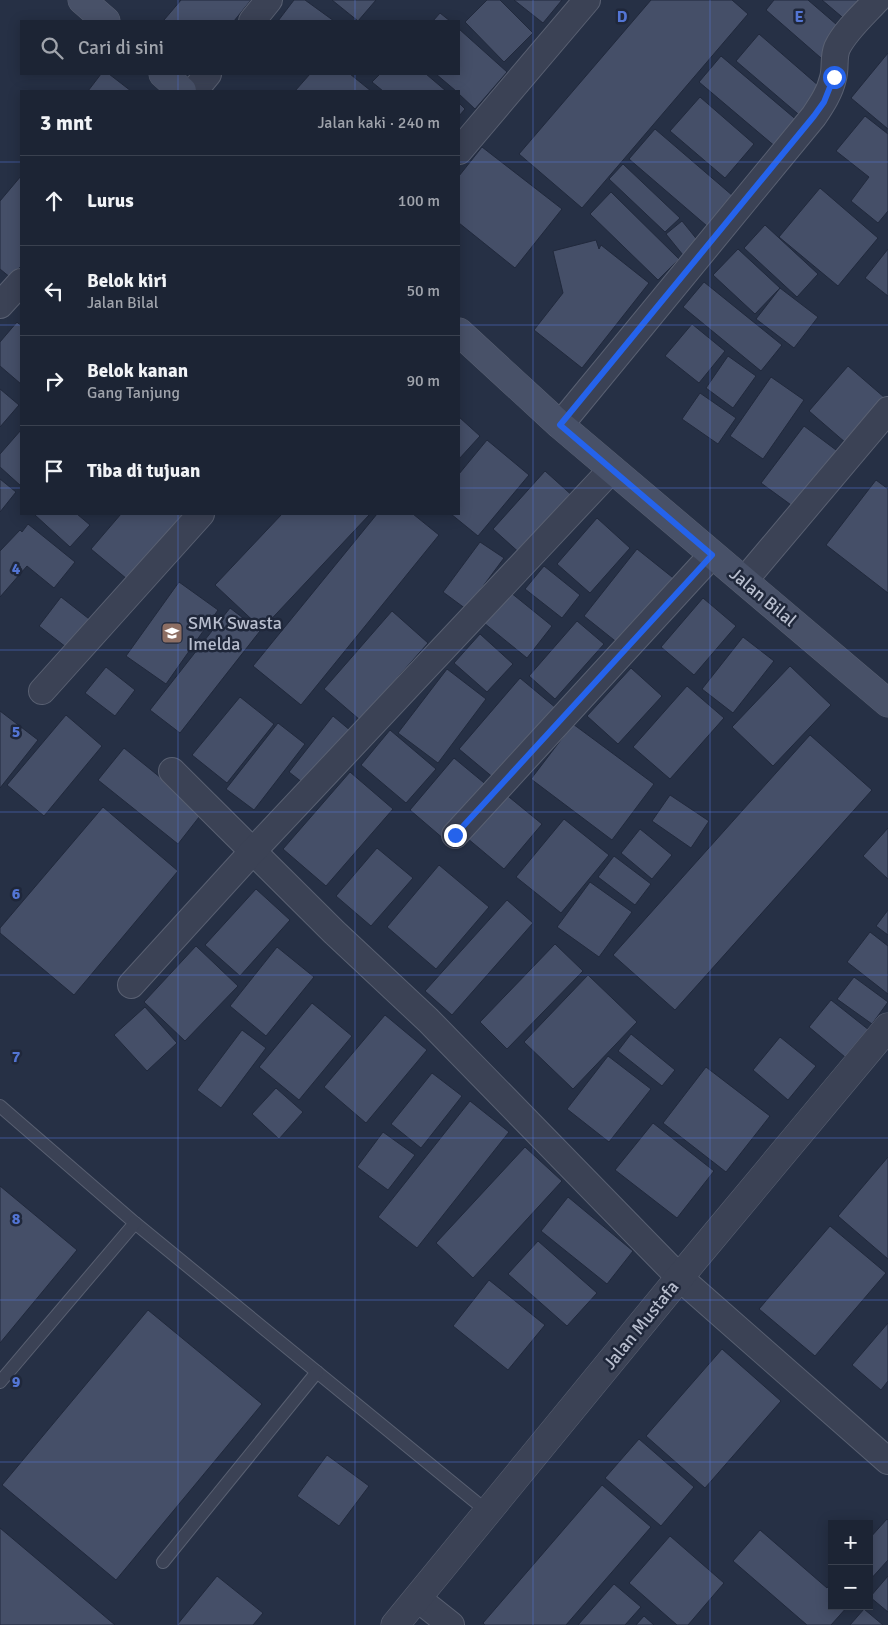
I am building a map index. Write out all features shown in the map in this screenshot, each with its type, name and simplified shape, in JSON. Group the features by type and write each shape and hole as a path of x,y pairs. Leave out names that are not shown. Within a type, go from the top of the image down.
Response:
{"main road":[{"path":"82,0 105,20"},
{"path":"164,75 181,90"},
{"name":"Jalan Bilal","path":"460,333 560,425 888,703"}],"street":[{"path":"253,20 270,0"},
{"path":"460,150 587,0"},
{"path":"560,425 814,116 830,89 834,77 834,57 842,39 876,0"},
{"path":"195,90 207,75"},
{"path":"0,305 20,283"},
{"path":"744,581 888,410"},
{"path":"131,985 253,851 612,469"},
{"path":"42,691 200,515"},
{"path":"455,835 712,555"},
{"path":"172,771 334,932 428,1020 680,1278 888,1461"},
{"name":"Jalan Mustafa","path":"395,1625 888,1027"},
{"path":"417,1598 451,1625"}],"lane":[{"path":"0,1106 135,1223 488,1512"},
{"path":"0,1382 135,1223"},
{"path":"163,1562 317,1372"}],"building":[{"path":"181,0 251,0 235,20 164,20"},
{"path":"294,0 305,0 333,20 279,20"},
{"path":"332,0 376,0 359,20"},
{"path":"487,0 500,0 533,33 504,62 465,22"},
{"path":"514,0 562,0 543,23"},
{"path":"651,0 732,0 748,14 582,208 519,154"},
{"path":"774,0 808,0 844,31 821,58 766,10"},
{"path":"822,0 867,0 848,22"},
{"path":"440,13 449,20 434,20"},
{"path":"460,30 507,72 475,109 460,95 460,90 455,90 437,75 460,75"},
{"path":"759,34 827,93 804,119 736,61"},
{"path":"888,53 888,129 851,98"},
{"path":"721,56 799,122 777,148 699,82"},
{"path":"100,75 110,75 130,90 89,90"},
{"path":"309,75 351,75 370,90 296,90"},
{"path":"379,75 427,75 445,90 382,90 372,82"},
{"path":"700,97 754,144 725,178 670,131"},
{"path":"460,104 465,109 460,115"},
{"path":"865,116 888,134 888,211 878,223 851,201 869,177 836,151"},
{"path":"655,129 733,196 707,226 629,159"},
{"path":"482,147 562,209 515,268 460,224 460,175"},
{"path":"623,164 680,218 665,232 609,179"},
{"path":"20,177 20,267 11,278 0,269 0,201"},
{"path":"820,188 878,238 838,286 779,237"},
{"path":"611,192 679,259 658,280 590,214"},
{"path":"682,221 699,242 683,255 666,234"},
{"path":"765,225 818,274 797,297 744,248"},
{"path":"596,240 599,249 601,245 649,283 582,368 534,330 563,293 553,251"},
{"path":"738,249 780,288 755,314 713,275"},
{"path":"888,249 888,296 865,278"},
{"path":"704,282 782,345 761,371 683,307"},
{"path":"780,288 818,317 794,348 756,319"},
{"path":"17,322 20,325 20,383 0,366 0,342"},
{"path":"692,324 725,351 699,383 665,356"},
{"path":"728,356 756,376 733,408 706,388"},
{"path":"848,366 885,398 846,443 809,411"},
{"path":"771,377 804,400 763,459 730,436"},
{"path":"0,389 19,405 0,427"},
{"path":"700,393 736,418 718,444 682,419"},
{"path":"460,418 480,436 460,458"},
{"path":"804,426 840,453 798,510 761,483"},
{"path":"20,431 20,485 0,467 0,454"},
{"path":"487,440 529,475 478,536 452,515 460,515 460,473"},
{"path":"545,471 575,498 523,556 493,529"},
{"path":"0,479 16,492 0,512"},
{"path":"876,480 888,489 888,593 826,545"},
{"path":"35,515 78,515 90,525 70,547"},
{"path":"120,515 182,515 127,579 91,549"},
{"path":"281,515 369,515 262,629 215,585"},
{"path":"376,515 414,515 439,535 301,705 253,666"},
{"path":"597,518 630,548 590,593 557,564"},
{"path":"28,524 75,562 54,588 27,566 0,597 0,551 20,530 22,532"},
{"path":"480,542 504,558 466,609 443,592"},
{"path":"637,549 677,581 624,648 584,616"},
{"path":"544,566 580,595 562,618 525,589"},
{"name":"SMK Swasta Imelda","path":"179,582 218,610 166,684 126,656"},
{"path":"510,592 552,626 527,658 484,623"},
{"path":"61,597 93,622 71,651 39,626"},
{"path":"703,598 736,626 694,675 661,647"},
{"path":"230,608 260,631 180,733 150,710"},
{"path":"392,611 428,643 360,720 324,689"},
{"path":"577,621 604,644 555,699 529,676"},
{"path":"480,634 513,664 487,692 454,663"},
{"path":"743,637 774,661 733,713 702,689"},
{"path":"790,666 831,705 773,766 732,727"},
{"path":"106,667 135,690 115,716 85,693"},
{"path":"631,668 662,696 618,744 587,716"},
{"path":"447,669 486,699 438,763 398,733"},
{"path":"520,678 556,708 495,779 459,749"},
{"path":"687,686 724,718 670,779 633,747"},
{"path":"240,697 274,724 227,783 192,755"},
{"path":"0,711 38,740 0,788"},
{"path":"66,715 102,746 44,816 7,785"},
{"path":"333,716 351,731 307,786 289,772"},
{"path":"278,723 305,744 254,810 226,789"},
{"path":"573,724 654,784 612,840 531,779"},
{"path":"390,730 436,769 406,803 361,765"},
{"path":"810,735 872,790 675,1010 613,955"},
{"path":"124,748 203,812 178,844 98,780"},
{"path":"454,758 489,787 445,840 410,810"},
{"path":"350,772 393,809 326,886 283,849"},
{"path":"498,788 542,824 504,869 461,833"},
{"path":"670,795 709,821 691,848 652,821"},
{"path":"103,807 178,871 74,995 0,933 0,928"},
{"path":"564,819 609,855 561,913 516,877"},
{"path":"888,828 888,879 863,856"},
{"path":"640,829 672,855 652,879 621,853"},
{"path":"377,848 413,878 371,926 336,896"},
{"path":"614,856 651,884 635,905 598,877"},
{"path":"439,865 489,907 436,969 387,927"},
{"path":"590,882 632,912 599,957 557,927"},
{"path":"256,889 290,920 240,976 205,945"},
{"path":"507,900 533,923 452,1015 425,991"},
{"path":"888,910 888,935 876,926"},
{"path":"870,932 888,946 888,994 847,962"},
{"path":"555,944 583,971 507,1049 480,1022"},
{"path":"196,946 238,986 185,1041 144,1002"},
{"path":"277,947 314,977 266,1036 230,1006"},
{"path":"588,975 637,1022 573,1089 524,1042"},
{"path":"854,977 888,1002 872,1024 837,999"},
{"path":"831,1000 874,1034 851,1062 809,1027"},
{"path":"312,1003 352,1036 299,1100 259,1067"},
{"path":"145,1007 177,1043 147,1071 114,1035"},
{"path":"385,1015 427,1050 366,1123 324,1087"},
{"path":"242,1030 266,1048 221,1108 197,1090"},
{"path":"631,1034 675,1070 662,1086 618,1051"},
{"path":"780,1037 816,1066 788,1100 753,1070"},
{"path":"608,1056 651,1089 609,1142 567,1109"},
{"path":"706,1067 770,1116 726,1172 663,1123"},
{"path":"432,1073 462,1096 421,1148 391,1124"},
{"path":"276,1088 303,1112 279,1139 252,1114"},
{"path":"470,1101 509,1132 417,1248 378,1217"},
{"path":"653,1123 714,1171 677,1218 615,1170"},
{"path":"383,1132 415,1155 388,1190 357,1167"},
{"path":"525,1147 562,1181 473,1278 436,1243"},
{"path":"888,1157 888,1259 838,1216"},
{"path":"0,1186 77,1250 0,1343"},
{"path":"568,1197 633,1251 607,1284 541,1231"},
{"path":"830,1226 886,1273 815,1356 759,1309"},
{"path":"538,1241 597,1293 567,1326 508,1274"},
{"path":"489,1280 545,1325 508,1370 453,1326"},
{"path":"148,1310 262,1404 116,1580 2,1485"},
{"path":"888,1323 888,1381 881,1390 852,1365"},
{"path":"722,1349 781,1401 705,1488 646,1436"},
{"path":"639,1439 694,1487 661,1526 605,1478"},
{"path":"327,1455 369,1486 339,1526 297,1496"},
{"path":"602,1485 651,1527 566,1625 485,1625 483,1623"},
{"path":"887,1519 888,1560 873,1577 873,1565 873,1535"},
{"path":"0,1528 115,1625 0,1625"},
{"path":"760,1530 827,1588 828,1587 828,1610 844,1610 831,1625 807,1625 733,1561"},
{"path":"670,1536 724,1583 688,1625 677,1625 629,1583"},
{"path":"217,1576 263,1613 253,1625 177,1625"},
{"path":"888,1576 888,1612 873,1600 873,1594"},
{"path":"614,1584 641,1607 625,1625 578,1625"},
{"path":"865,1610 883,1625 850,1625"},
{"path":"644,1616 654,1625 636,1625"}],"place":[{"name":"SMK Swasta Imelda","path":"172,633"}],"route":[{"path":"455,835 712,555 560,425 814,116 824,102 834,77"}]}
